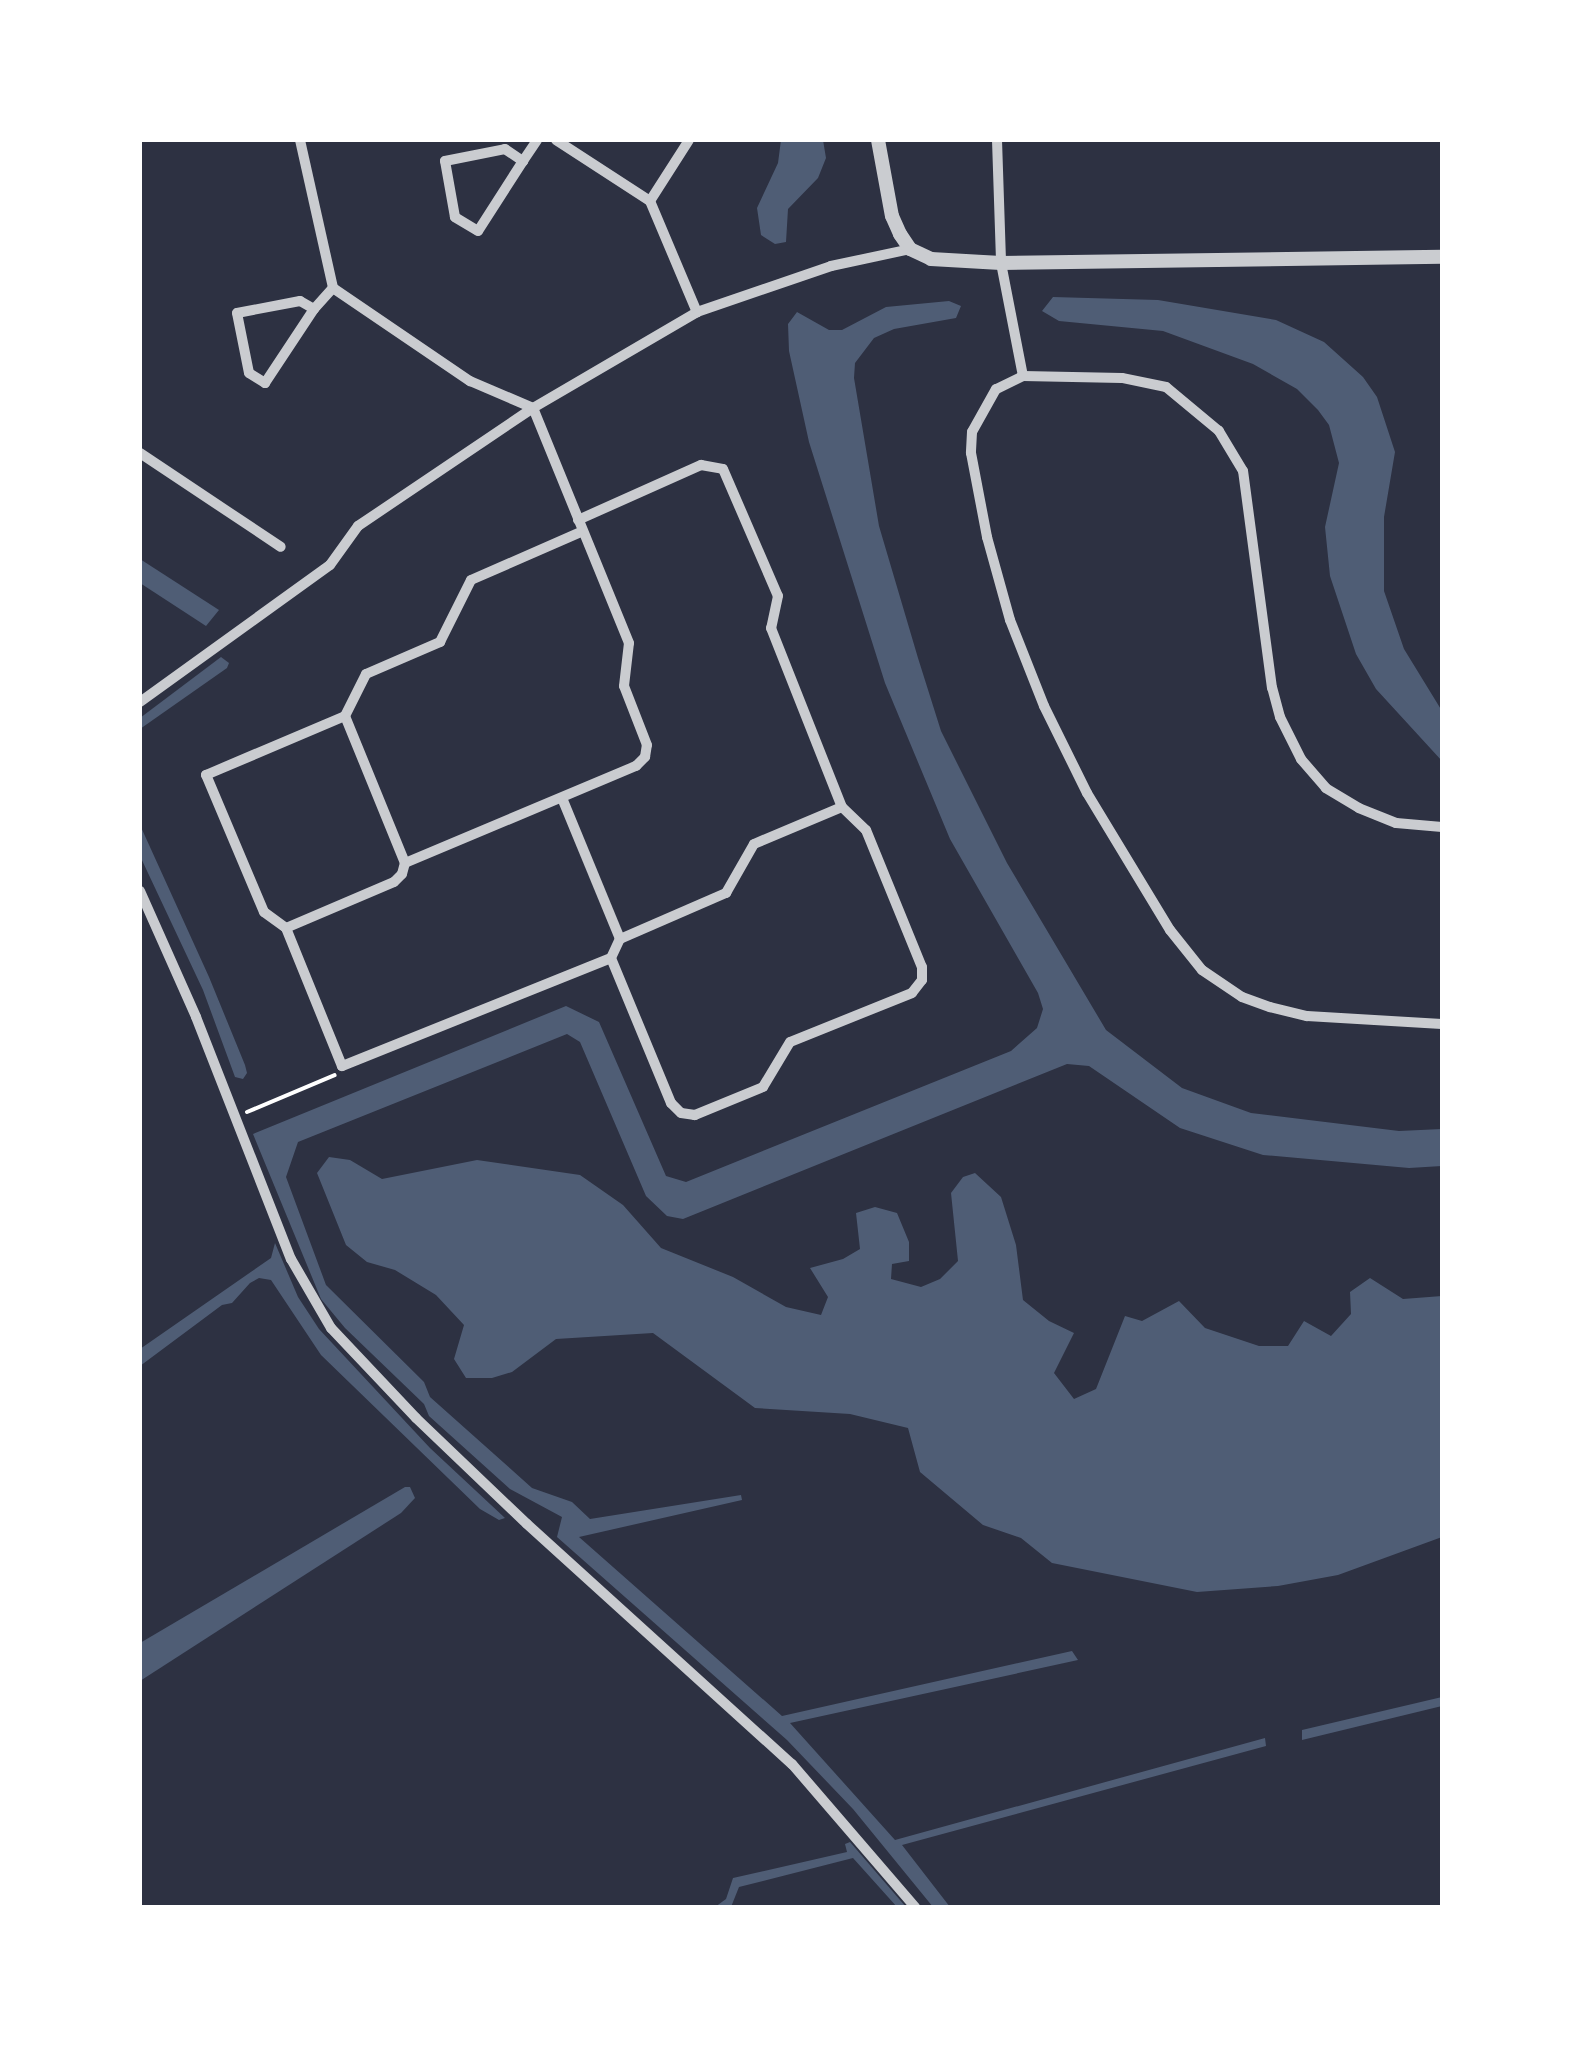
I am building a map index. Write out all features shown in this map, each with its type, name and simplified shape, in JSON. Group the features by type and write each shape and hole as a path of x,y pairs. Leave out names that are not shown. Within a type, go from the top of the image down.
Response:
{"street":[{"path":"286,928 394,882 405,863 636,766 647,745 624,686 629,643 533,408 470,382 334,288 300,140"},
{"path":"522,161 505,149 446,161 456,217 478,231 537,140"},
{"path":"556,140 650,201 697,312"},
{"path":"650,201 690,140"},
{"path":"878,140 892,216 910,248 930,258 1001,262 1442,257"},
{"path":"997,140 1001,262 1023,376"},
{"path":"140,702 330,565 358,526 533,408 697,312 831,266 910,248"},
{"path":"314,309 300,301 237,313 249,373 266,383 314,309 334,288"},
{"path":"1442,826 1396,823 1359,808 1326,788 1301,760 1280,717 1272,688 1243,470 1220,431 1166,387 1122,378 1023,376 996,389 972,432 971,453 987,537 1010,620 1044,706 1087,794 1170,930 1202,970 1242,996 1270,1008 1307,1016 1442,1024"},
{"path":"140,453 281,547"},
{"path":"610,958 671,1103 688,1115 762,1087 790,1042 912,992 922,980 922,967 866,830 842,807 771,628 778,596 723,469 701,465 470,580 440,642 366,674 346,716 206,775 264,912 286,928 342,1066 610,958 620,939 726,893 754,844 842,807"},
{"path":"346,716 405,863"},
{"path":"562,798 620,939"},
{"path":"140,891 196,1017 303,1286 331,1328 416,1418 527,1524 792,1764 915,1907"}],"path":[{"path":"233,1118 337,1074 342,1066"}],"water":[{"path":"781,140 823,140 826,158 818,178 788,209 786,242 775,244 761,235 757,208 778,163"},
{"path":"1053,297 1158,300 1276,320 1324,342 1363,377 1377,397 1395,452 1384,517 1384,591 1404,649 1442,711 1442,761 1376,689 1356,654 1330,576 1325,527 1339,463 1329,425 1318,410 1297,389 1253,364 1163,331 1059,321 1042,311"},
{"path":"949,301 961,306 956,318 894,329 874,338 855,363 854,378 879,526 941,731 1007,863 1106,1030 1182,1088 1251,1113 1399,1131 1442,1129 1442,1166 1409,1168 1263,1155 1180,1128 1089,1066 1067,1064 683,1219 667,1216 646,1196 580,1042 567,1034 298,1142 286,1177 326,1285 424,1382 430,1397 532,1488 572,1502 590,1519 741,1495 742,1500 579,1537 782,1716 1072,1651 1078,1660 790,1723 895,1840 1265,1738 1266,1746 902,1845 950,1907 933,1907 853,1809 787,1740 557,1537 562,1517 510,1489 429,1416 424,1404 345,1328 321,1299 253,1134 566,1006 599,1022 666,1176 686,1182 1011,1051 1037,1028 1043,1009 1038,993 950,839 885,683 809,442 789,351 788,324 797,312 829,330 842,330 886,307"},
{"path":"140,559 219,610 206,626 140,583"},
{"path":"221,657 229,663 227,668 140,729 140,718"},
{"path":"140,825 245,1065 247,1073 243,1079 235,1077 203,990 140,856"},
{"path":"329,1157 350,1160 382,1179 477,1160 580,1175 623,1205 661,1248 733,1277 786,1307 821,1315 828,1297 810,1268 843,1259 860,1249 856,1213 875,1207 897,1213 909,1242 909,1261 892,1264 891,1279 921,1287 940,1279 958,1261 951,1193 963,1177 975,1173 1001,1197 1016,1245 1023,1300 1049,1321 1074,1333 1054,1373 1074,1399 1096,1389 1125,1316 1142,1321 1179,1301 1205,1328 1259,1346 1288,1346 1304,1321 1331,1336 1351,1314 1350,1292 1370,1278 1403,1299 1442,1296 1442,1537 1338,1575 1278,1586 1197,1592 1052,1563 1021,1538 983,1525 920,1472 908,1428 850,1414 755,1408 653,1333 556,1339 512,1372 492,1378 466,1378 454,1359 464,1325 436,1295 395,1270 367,1262 346,1245 317,1173"},
{"path":"275,1243 298,1297 319,1329 430,1448 505,1518 499,1520 480,1509 321,1355 271,1280 259,1278 250,1283 232,1303 222,1305 140,1366 140,1349 271,1258"},
{"path":"410,1487 415,1498 401,1513 140,1681 140,1643"},
{"path":"1442,1697 1442,1706 1302,1740 1302,1730"},
{"path":"850,1842 906,1907 897,1907 853,1858 739,1887 731,1907 715,1907 726,1899 733,1878 847,1852 845,1844"}]}
